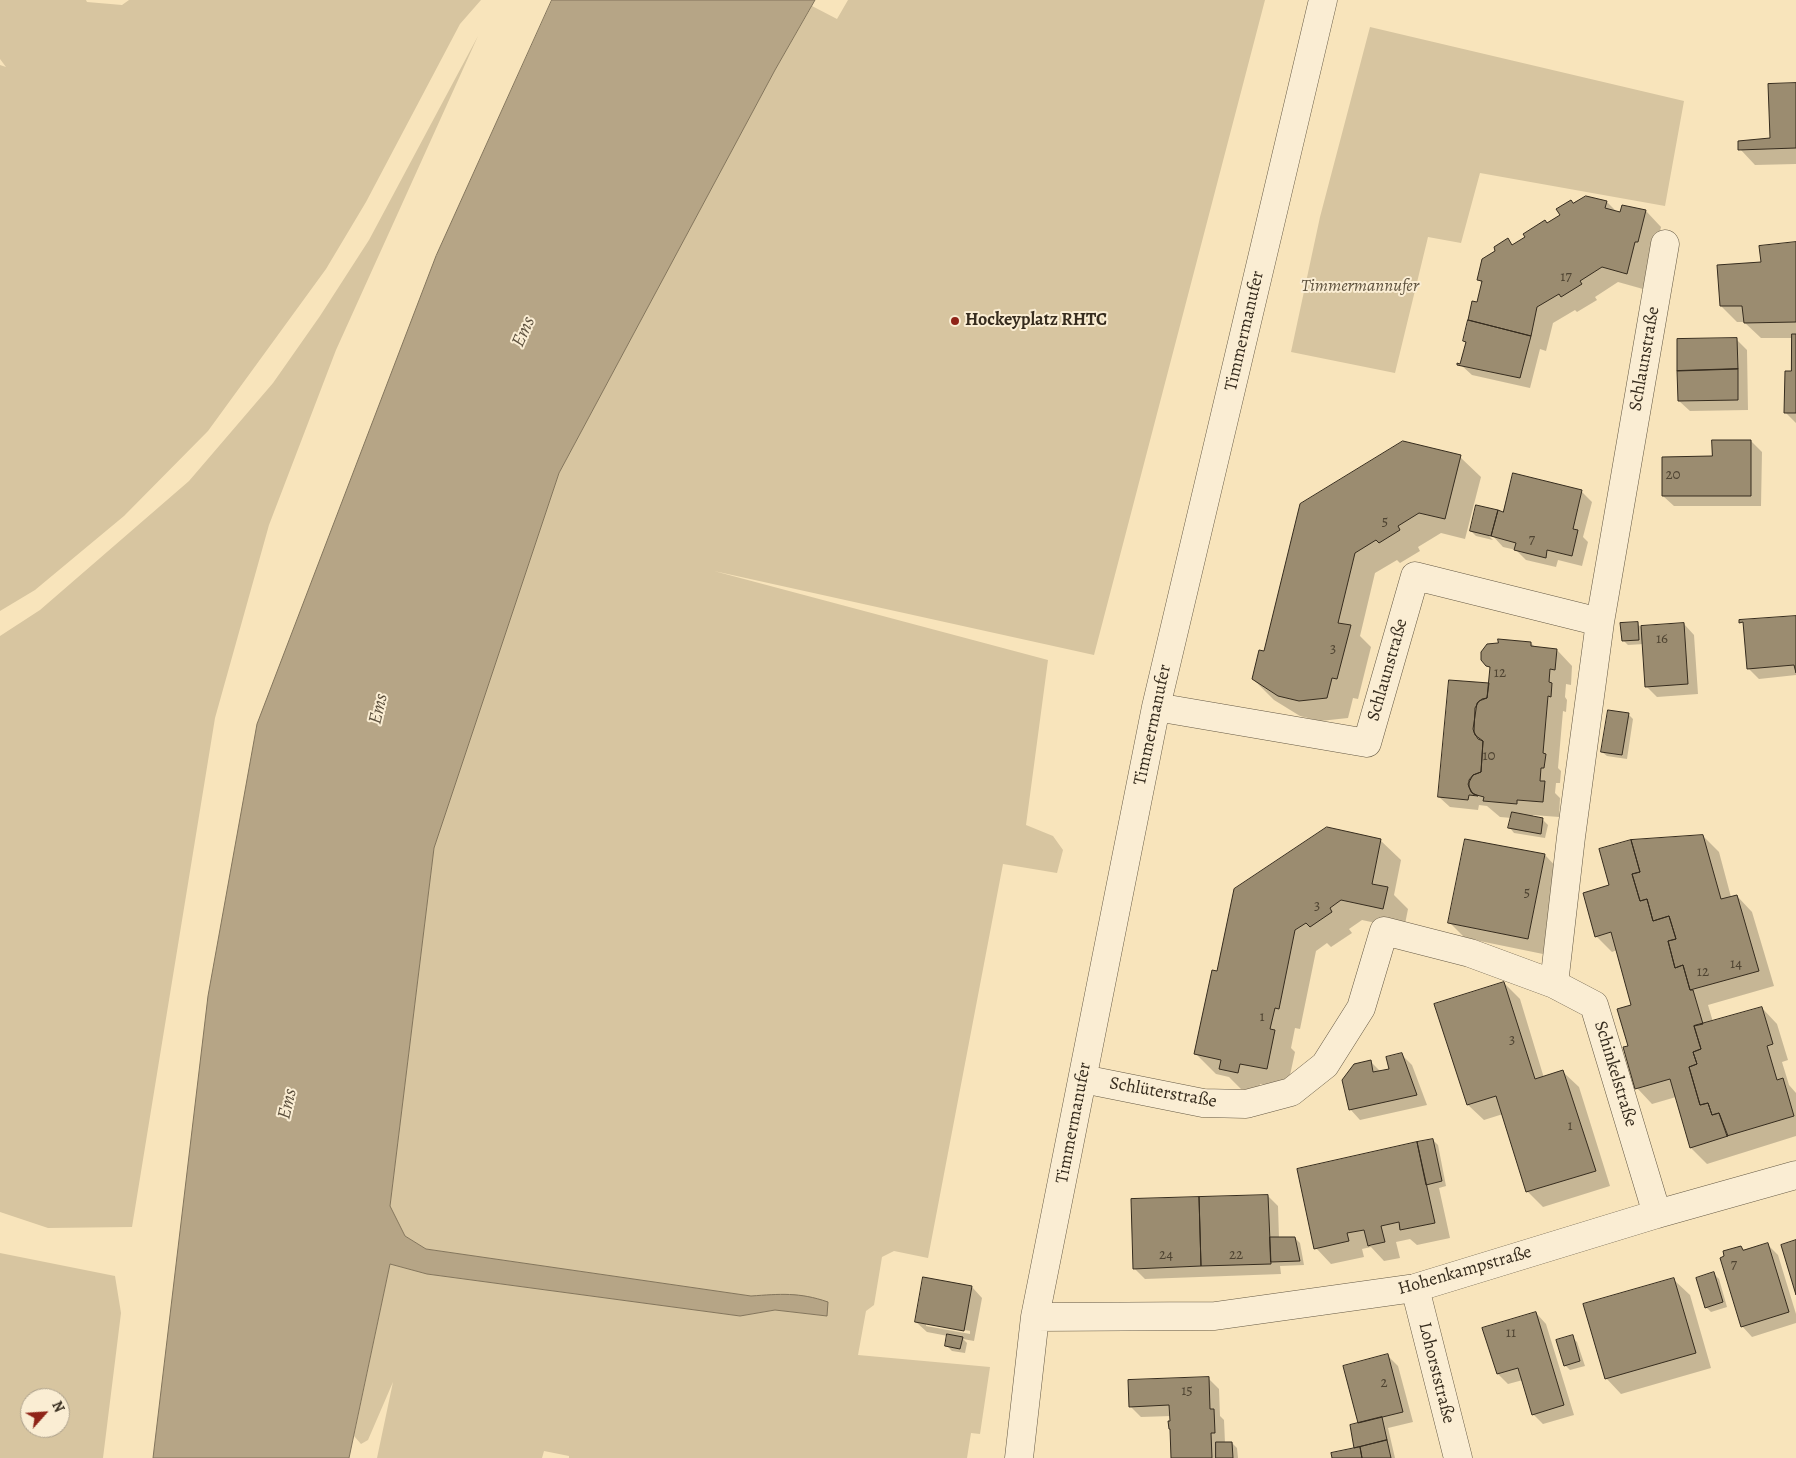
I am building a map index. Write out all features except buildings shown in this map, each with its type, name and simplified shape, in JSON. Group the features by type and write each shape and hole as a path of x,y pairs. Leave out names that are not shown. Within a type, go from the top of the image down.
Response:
{"street":[{"name":"Timmermanufer","path":"1019,1458 1035,1317 1156,707 1323,0"},
{"name":"Schlaunstraße","path":"1554,984 1570,837 1600,622 1665,244"},
{"name":"Schlaunstraße","path":"1156,707 1367,743 1415,576 1600,622"},
{"name":"Schlüterstraße","path":"1083,1079 1203,1103 1246,1104 1292,1092 1325,1065 1361,1008 1384,931"},
{"name":"Schinkelstraße","path":"1384,931 1470,953 1554,984 1594,1005 1657,1214"},
{"name":"Hohenkampstraße","path":"1035,1317 1215,1316 1415,1288 1657,1214 1796,1176"},
{"name":"Lohorststraße","path":"1415,1288 1458,1458"}],"green space":[{"path":"0,0 86,0 87,2 122,5 129,0 481,0 460,24 366,202 326,269 208,431 124,516 35,590 0,611 0,65 6,67 0,59"},
{"path":"848,0 1265,0 1094,655 714,571 1048,660 1026,825 1053,836 1063,850 1057,873 1003,864 928,1258 894,1251 882,1257 874,1305 866,1311 858,1355 990,1367 980,1434 971,1433 967,1458 569,1458 569,1456 544,1451 542,1458 377,1458 393,1382 368,1440 361,1444 354,1436 390,1264 427,1274 740,1316 775,1310 826,1316 792,1294 751,1296 426,1249 405,1236 390,1206 434,848 559,473 775,70 812,6 837,19"},
{"name":"Timmermannufer","path":"1370,27 1684,101 1665,206 1480,173 1461,243 1428,237 1395,373 1291,352 1320,217"},
{"path":"478,36 336,350 269,525 215,718 132,1227 48,1228 0,1212 0,636 40,610 189,481 273,383 320,316 369,240"},
{"path":"0,1253 115,1276 121,1313 103,1458 0,1458"}],"water":[{"name":"Ems","path":"552,0 815,0 775,70 559,473 434,848 390,1206 405,1236 426,1249 751,1296 799,1295 828,1302 827,1316 775,1310 740,1316 427,1274 390,1264 349,1458 153,1458 208,996 257,724 436,256"}],"place":[{"name":"Hockeyplatz RHTC","path":"955,321"}]}
